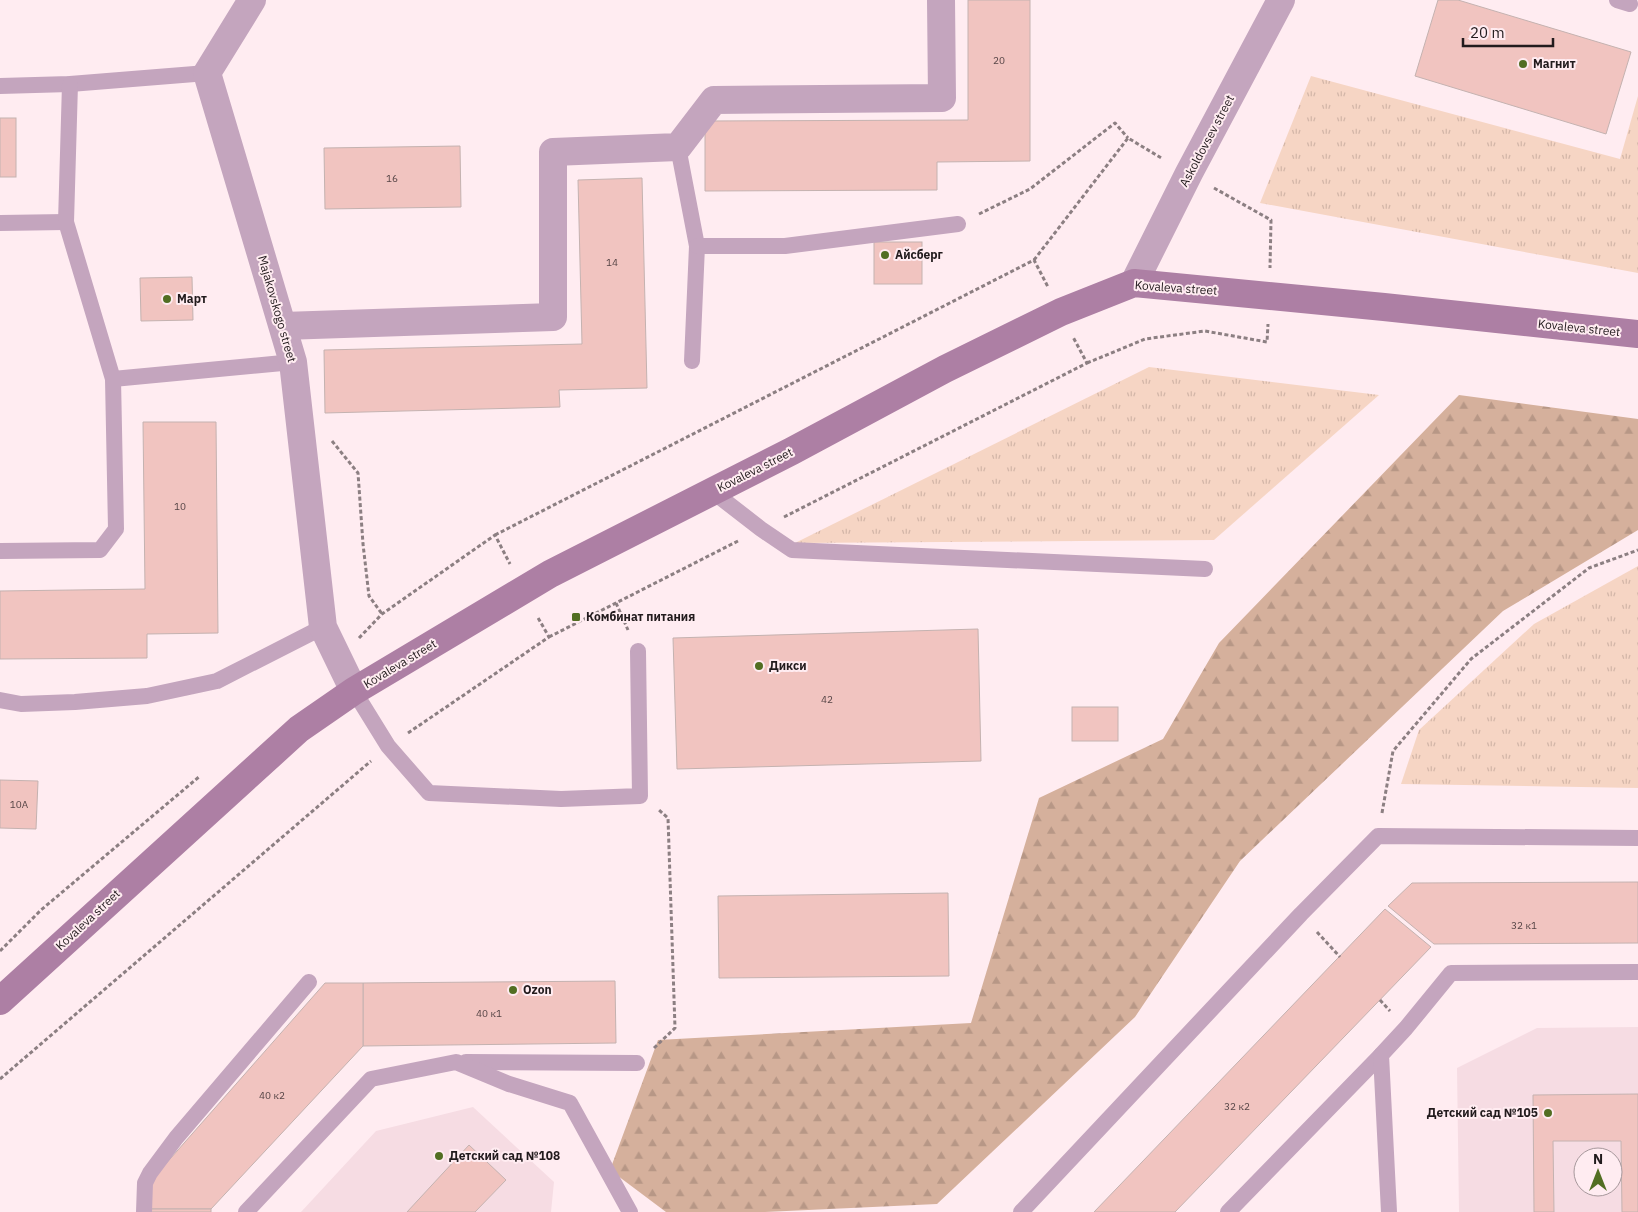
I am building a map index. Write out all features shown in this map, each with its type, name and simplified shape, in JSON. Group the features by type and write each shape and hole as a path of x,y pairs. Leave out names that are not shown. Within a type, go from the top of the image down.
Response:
{"street":[{"path":"207,72 252,0"},
{"path":"283,326 553,317 553,152 678,147 714,100 942,98 941,0"},
{"name":"Askoldovsev street","path":"1134,283 1189,173 1281,0"},
{"name":"Majakovskogo street","path":"207,72 293,362 323,627 354,691"},
{"name":"Kovaleva street","path":"0,1001 299,729 354,691 550,574 712,492 945,369 1061,312 1134,283 1638,334"}],"lane":[{"path":"0,86 70,84 207,72"},
{"path":"0,551 100,550 116,529 114,379 66,222 70,84"},
{"path":"678,147 697,246 692,361"},
{"path":"0,222 66,222"},
{"path":"697,246 786,246 958,224"},
{"path":"114,379 293,362"},
{"path":"712,492 761,530 792,550 1205,569"},
{"path":"0,700 21,704 148,696 217,681 323,627"},
{"path":"354,691 388,746 429,793 561,799 640,796 638,651"},
{"path":"1021,1212 1301,914 1378,836 1638,838"},
{"path":"1228,1212 1381,1055 1451,973 1638,972"},
{"path":"144,1212 145,1183 150,1173 176,1138 309,982"},
{"path":"1381,1055 1389,1212"},
{"path":"456,1062 509,1084 570,1103 630,1212"},
{"path":"246,1212 371,1079 456,1062 637,1063"}],"path":[{"path":"958,224 1030,189 1115,123 1128,138"},
{"path":"327,436 358,472 369,596 382,614"},
{"path":"1378,836 1393,751 1471,659 1589,568 1638,550"},
{"path":"616,603 638,651"},
{"path":"637,1063 676,1028 668,818 640,796"},
{"path":"1301,914 1340,957"}],"shaded area":[{"name":"Детский сад №105","path":"1638,1027 1638,1212 1459,1212 1457,1068 1537,1028"},
{"name":"Детский сад №108","path":"473,1107 554,1182 551,1212 301,1212 376,1131"}],"green space":[{"path":"1311,76 1620,159 1638,96 1638,273 1260,203"},
{"path":"1149,367 1379,395 1214,540 795,543"},
{"path":"1459,395 1638,419 1638,530 1503,611 1240,861 1135,1017 937,1204 765,1212 666,1212 610,1170 658,1040 971,1023 1039,798 1163,739 1219,643"},
{"path":"1638,566 1638,788 1401,784 1419,730 1534,624"}],"building":[{"path":"968,0 1030,0 1030,161 937,162 937,190 705,191 705,121 968,120"},
{"name":"Магнит","path":"1438,0 1458,0 1631,52 1606,134 1415,76"},
{"path":"0,118 16,118 16,177 0,177"},
{"path":"460,146 461,207 325,209 324,148"},
{"path":"642,178 647,388 559,390 560,407 325,413 324,350 582,344 578,180"},
{"path":"874,242 922,242 922,284 874,284"},
{"name":"Март","path":"192,277 193,320 141,321 140,278"},
{"path":"143,422 216,422 218,633 147,634 147,658 0,659 0,591 145,589"},
{"path":"978,629 981,761 677,769 673,638"},
{"path":"1072,707 1118,707 1118,741 1072,741"},
{"path":"0,780 38,781 36,829 0,828"},
{"path":"1638,882 1638,943 1434,944 1388,906 1412,883"},
{"path":"948,893 949,976 719,978 718,896"},
{"path":"1385,909 1431,947 1175,1212 1094,1212"},
{"path":"615,981 616,1043 363,1046 363,983"},
{"path":"325,983 363,983 363,1046 211,1209 148,1209 148,1184"},
{"path":"1638,1094 1638,1212 1622,1212 1623,1147 1621,1147 1621,1141 1553,1141 1554,1212 1534,1212 1533,1095"},
{"path":"469,1145 506,1180 475,1212 407,1212"},
{"path":"148,1209 211,1209 211,1212 148,1212"}],"place":[{"name":"Магнит","path":"1523,64"},
{"name":"Айсберг","path":"885,255"},
{"name":"Март","path":"167,299"},
{"name":"Комбинат питания","path":"576,617"},
{"name":"Дикси","path":"759,666"},
{"name":"Ozon","path":"513,990"},
{"name":"Детский сад №105","path":"1548,1113"},
{"name":"Детский сад №108","path":"439,1156"}]}
